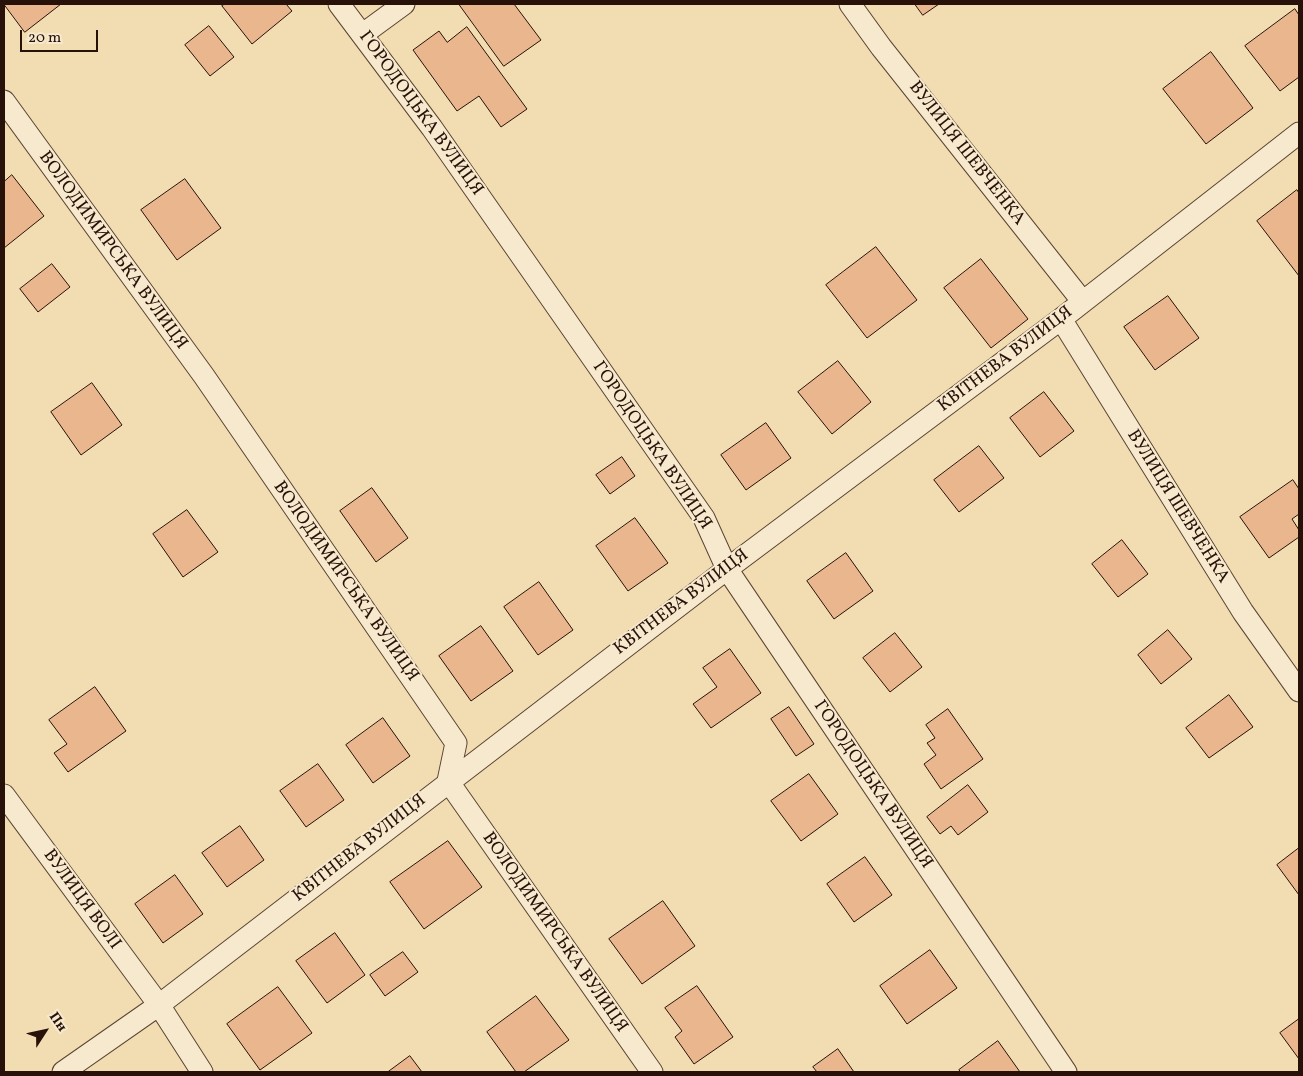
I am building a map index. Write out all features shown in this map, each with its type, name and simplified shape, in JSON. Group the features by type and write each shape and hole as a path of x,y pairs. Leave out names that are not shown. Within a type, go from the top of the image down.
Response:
{"street":[{"name":"ГОРОДОЦЬКА ВУЛИЦЯ","path":"339,4 432,128 704,518 727,569 1066,1072"},
{"path":"363,34 404,4"},
{"name":"ВУЛИЦЯ ШЕВЧЕНКА","path":"850,4 881,47 1083,302"},
{"name":"ВОЛОДИМИРСЬКА ВУЛИЦЯ","path":"4,101 204,376 456,743 448,781 652,1072"},
{"name":"КВІТНЕВА ВУЛИЦЯ","path":"64,1072 159,1005 448,781 1061,319 1299,133"},
{"name":"ВУЛИЦЯ ШЕВЧЕНКА","path":"1061,319 1242,612 1299,691"},
{"name":"ВУЛИЦЯ ВОЛІ","path":"4,795 159,1005 202,1072"}],"building":[{"path":"4,4 61,4 25,32"},
{"path":"225,4 286,4 292,11 252,44 222,6"},
{"path":"459,4 514,4 541,40 504,66"},
{"path":"915,4 939,4 923,15"},
{"path":"1295,9 1299,15 1299,77 1280,91 1245,46"},
{"path":"209,26 234,57 210,76 185,45"},
{"path":"467,27 527,109 501,127 479,96 457,111 413,50 439,31 447,42"},
{"path":"1211,52 1253,108 1206,144 1163,89"},
{"path":"12,175 44,216 4,248 4,182"},
{"path":"185,179 221,228 177,260 141,210"},
{"path":"1297,190 1299,193 1299,276 1257,221"},
{"path":"876,247 917,300 867,338 826,285"},
{"path":"981,259 1028,319 991,348 944,288"},
{"path":"52,264 70,287 38,312 20,289"},
{"path":"1168,296 1199,338 1155,370 1124,327"},
{"path":"838,361 871,402 832,434 798,392"},
{"path":"92,383 122,425 81,455 51,412"},
{"path":"1044,392 1074,431 1040,457 1010,418"},
{"path":"766,423 791,458 746,490 721,455"},
{"path":"979,446 1004,478 959,512 934,480"},
{"path":"622,457 635,476 610,494 596,475"},
{"path":"1293,480 1299,489 1299,514 1292,519 1299,530 1299,537 1269,558 1240,517"},
{"path":"372,488 408,538 376,562 340,511"},
{"path":"187,510 218,552 183,577 153,534"},
{"path":"635,518 668,563 628,591 596,546"},
{"path":"1122,540 1148,574 1118,597 1092,564"},
{"path":"846,553 873,591 834,619 807,581"},
{"path":"539,582 573,630 538,655 504,607"},
{"path":"481,626 513,671 471,701 439,656"},
{"path":"1168,630 1192,659 1161,684 1138,655"},
{"path":"895,633 922,667 890,692 863,658"},
{"path":"730,649 761,693 711,728 693,704 717,687 703,668"},
{"path":"95,687 126,731 68,772 54,753 67,744 49,720"},
{"path":"1229,695 1253,727 1209,758 1186,728"},
{"path":"789,707 814,744 796,756 771,719"},
{"path":"948,709 983,759 941,789 924,764 936,755 927,743 935,738 926,725"},
{"path":"383,718 410,756 373,783 346,745"},
{"path":"318,764 344,800 306,827 280,791"},
{"path":"809,774 838,814 801,841 771,801"},
{"path":"968,785 988,812 958,835 951,826 940,834 927,817"},
{"path":"240,826 264,860 227,887 202,853"},
{"path":"448,841 482,887 424,929 390,882"},
{"path":"1299,848 1299,895 1277,865"},
{"path":"865,857 892,895 854,922 827,884"},
{"path":"175,875 203,914 163,943 135,904"},
{"path":"663,901 695,946 642,984 609,939"},
{"path":"335,933 365,975 327,1003 296,961"},
{"path":"930,950 957,988 907,1024 880,986"},
{"path":"403,952 418,972 385,996 370,975"},
{"path":"697,986 733,1037 694,1064 675,1037 682,1031 665,1008"},
{"path":"278,987 312,1033 260,1070 227,1024"},
{"path":"536,996 569,1040 524,1072 516,1072 487,1032"},
{"path":"1299,1019 1299,1059 1280,1033"},
{"path":"998,1041 1020,1072 961,1072 959,1070"},
{"path":"838,1049 854,1072 817,1072 813,1067"},
{"path":"410,1056 422,1072 388,1072"}]}
